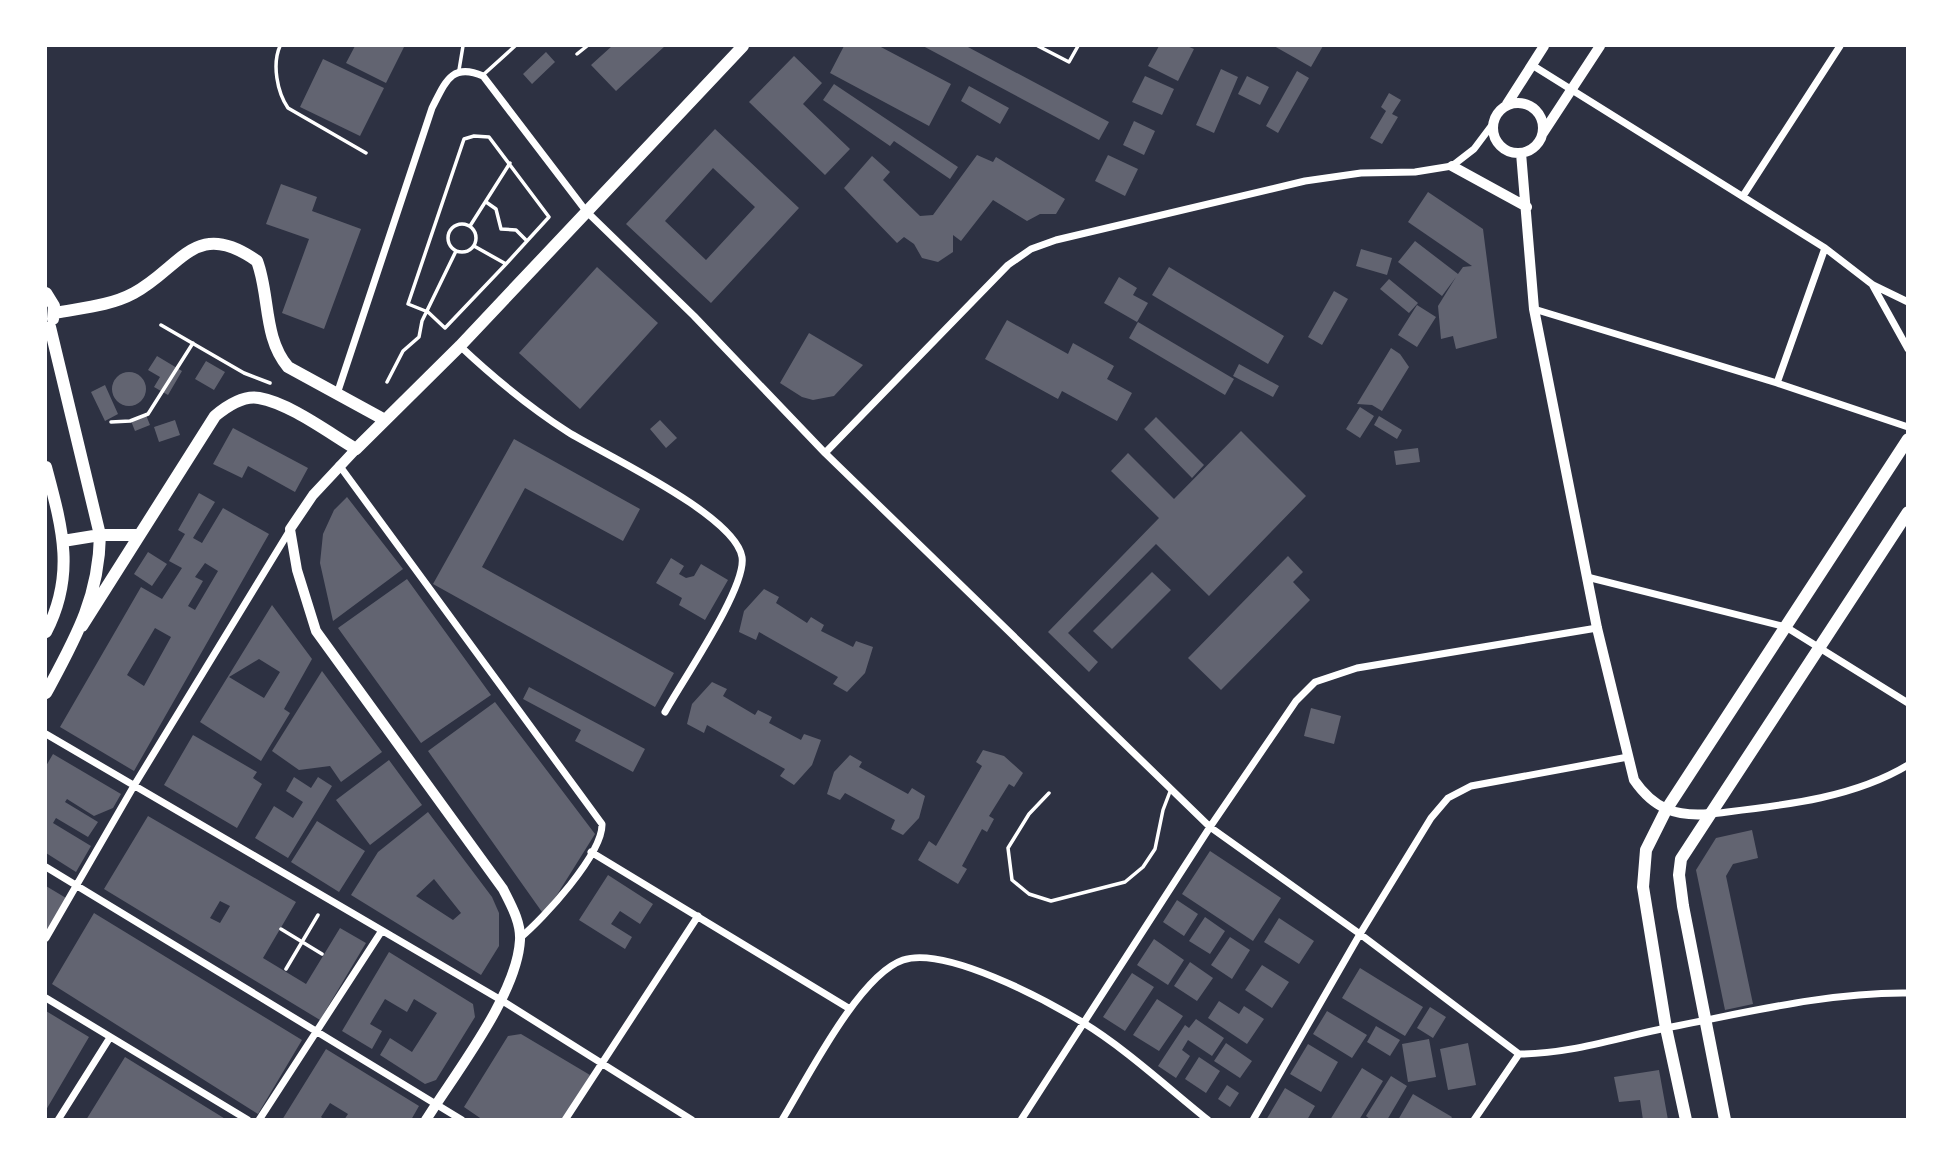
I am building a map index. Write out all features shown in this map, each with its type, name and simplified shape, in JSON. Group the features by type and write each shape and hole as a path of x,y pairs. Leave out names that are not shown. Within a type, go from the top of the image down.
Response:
{"main road":[{"path":"426,1119 501,1000 515,969 520,938 514,911 503,890 316,631 297,570 290,530 313,495 340,465 460,346 743,46"},
{"path":"55,313 121,299 135,292 191,249 211,243 228,246 257,261 265,282 271,335 278,355 288,367 385,420"},
{"path":"46,293 55,313 48,329 100,534 100,560 82,626"},
{"path":"46,693 82,626 215,416 242,400 258,398 280,406 356,449"},
{"path":"1686,1119 1666,1028 1643,887 1646,850 1666,810 1908,439"},
{"path":"46,467 63,541 65,568 62,593 46,632"},
{"path":"1725,1119 1683,906 1679,876 1681,859 1908,512"},
{"path":"63,541 100,534 138,535"}],"street":[{"path":"825,453 1008,265 1031,249 1056,240 1305,181 1361,173 1415,172 1452,166 1474,149 1544,46"},
{"path":"1492,125 1500,146 1506,150 1521,153 1534,147 1600,46"},
{"path":"1743,196 1840,46"},
{"path":"1532,65 1825,248 1873,285 1908,302"},
{"path":"337,394 432,108 445,82 460,70 483,76 586,211 694,316 825,453 1210,827 1360,933 1519,1054 1551,1054 1666,1028 1706,1023 1860,992 1908,993"},
{"path":"1506,105 1514,102 1531,106 1542,120 1541,136"},
{"path":"1521,153 1534,309 1597,628 1634,780 1645,795 1666,810 1686,815 1710,814 1833,794 1876,781 1908,765"},
{"path":"1452,166 1527,207"},
{"path":"1777,383 1825,248"},
{"path":"1873,285 1908,349"},
{"path":"1534,309 1777,383 1908,427"},
{"path":"460,346 503,386 568,431 686,500 726,528 742,556 739,585 665,712"},
{"path":"340,465 597,816 602,833 591,852 547,916 520,938"},
{"path":"46,938 135,784 290,530"},
{"path":"1587,577 1786,627 1819,650 1908,702"},
{"path":"1021,1119 1210,827 1296,701 1315,682 1357,668 1597,628"},
{"path":"46,734 501,1000 599,1065 692,1119"},
{"path":"1253,1119 1360,933 1431,818 1448,798 1471,786 1628,757"},
{"path":"591,852 850,1009"},
{"path":"46,867 462,1119"},
{"path":"565,1119 698,916"},
{"path":"259,1119 381,932"},
{"path":"782,1119 850,1009 873,980 904,960 946,959 998,979 1083,1022 1208,1119"},
{"path":"46,998 109,1039 248,1119"},
{"path":"58,1119 109,1039"},
{"path":"1474,1119 1519,1054"}],"lane":[{"path":"280,46 276,65 281,98 288,108 366,153"},
{"path":"460,70 463,46"},
{"path":"483,76 515,46"},
{"path":"577,54 587,46"},
{"path":"1038,46 1069,62 1078,46"},
{"path":"1049,793 1029,814 1008,848 1012,880 1029,894 1051,901 1125,881 1143,867 1155,849 1163,810 1171,789"}],"path":[{"path":"474,136 489,137 549,217 527,241 445,328 428,312 408,304 464,139 474,136"},
{"path":"470,227 510,163"},
{"path":"486,202 496,209 500,229 516,229 527,241"},
{"path":"460,225 470,227 476,236 474,246 467,252 456,251 449,242 450,232 460,225"},
{"path":"474,246 506,264"},
{"path":"387,382 403,351 419,337 422,321 456,251"},
{"path":"161,325 244,373 277,386"},
{"path":"111,422 130,421 148,414 193,343"},
{"path":"286,970 318,915"},
{"path":"281,929 322,954"}],"building":[{"path":"355,46 404,47 386,83 346,63"},
{"path":"612,46 665,46 616,91 591,65"},
{"path":"844,46 879,46 951,84 929,126 830,73"},
{"path":"923,46 966,46 1109,122 1099,140"},
{"path":"1159,46 1187,46 1194,49 1178,81 1148,66"},
{"path":"1274,46 1323,46 1311,67"},
{"path":"546,52 555,62 532,84 523,74"},
{"path":"794,56 822,83 803,104 850,149 825,175 749,102"},
{"path":"323,59 384,88 360,136 300,107"},
{"path":"1221,69 1238,77 1214,133 1196,125"},
{"path":"1297,71 1309,78 1278,133 1266,126"},
{"path":"1145,76 1174,89 1162,115 1132,102"},
{"path":"1247,76 1269,87 1260,105 1238,94"},
{"path":"834,84 958,167 950,179 894,141 890,146 823,100"},
{"path":"969,86 1009,108 1000,124 961,101"},
{"path":"1389,93 1401,100 1392,114 1398,117 1382,144 1370,138 1386,111 1381,107"},
{"path":"1134,121 1155,131 1144,155 1123,145"},
{"path":"715,129 799,208 711,303 626,224","holes":["713,168 755,207 706,260 665,221"]},
{"path":"977,155 993,162 996,157 1065,199 1056,214 1040,214 1027,221 993,200 961,241 953,235 953,252 938,262 922,258 914,244 904,237 897,243 844,188 872,156 890,172 883,180 920,216 933,215"},
{"path":"1108,155 1138,169 1125,196 1095,181"},
{"path":"281,184 317,197 312,211 361,229 324,329 282,313 309,239 266,224"},
{"path":"1428,192 1483,229 1497,338 1456,349 1453,336 1441,339 1438,306 1456,277 1442,296 1398,262 1415,241 1458,274 1463,267 1472,266 1408,222"},
{"path":"1361,249 1392,258 1387,275 1356,266"},
{"path":"597,267 658,323 580,409 519,353"},
{"path":"1169,267 1284,336 1268,364 1152,295"},
{"path":"1119,277 1137,288 1133,295 1148,303 1137,322 1104,303"},
{"path":"1389,279 1418,303 1409,313 1380,289"},
{"path":"1334,291 1348,299 1322,345 1308,337"},
{"path":"1417,305 1436,317 1417,347 1398,335"},
{"path":"1007,320 1068,354 1073,343 1114,366 1107,379 1132,393 1117,421 1062,391 1058,399 985,359"},
{"path":"1138,322 1234,379 1225,395 1129,338"},
{"path":"809,333 863,365 834,396 813,400 802,397 780,383"},
{"path":"1391,348 1400,354 1409,367 1382,411 1372,405 1357,404"},
{"path":"157,356 182,371 168,395 154,387 160,377 148,370"},
{"path":"206,361 225,372 214,390 195,379"},
{"path":"1239,364 1279,386 1273,397 1233,376"},
{"path":"129,372 141,377 146,389 141,401 129,406 117,401 112,389 117,377"},
{"path":"105,385 118,414 105,421 91,392"},
{"path":"1360,407 1374,416 1360,438 1346,429"},
{"path":"146,415 150,425 135,431 131,421"},
{"path":"1379,416 1402,430 1397,439 1374,425"},
{"path":"1156,417 1204,465 1192,478 1144,429"},
{"path":"175,420 180,435 159,442 154,427"},
{"path":"660,420 677,438 666,448 650,429"},
{"path":"233,428 308,468 295,492 248,466 242,478 213,464"},
{"path":"1241,431 1306,496 1209,596 1156,544 1068,633 1098,662 1089,672 1048,632 1159,518 1111,471 1128,453 1174,499"},
{"path":"514,439 640,509 623,541 525,488 482,567 674,673 655,707 433,584"},
{"path":"1418,448 1420,462 1396,465 1394,451"},
{"path":"199,493 215,502 193,538 202,543 223,508 269,534 134,771 60,727 141,587 162,599 182,568 169,561 185,534 178,530","holes":["205,563 218,571 195,610 188,606 203,581 195,577","155,628 171,637 144,686 127,675"]},
{"path":"347,497 403,569 333,621 320,563 323,534 334,510"},
{"path":"148,552 167,564 152,586 134,574"},
{"path":"1288,556 1303,572 1293,582 1310,600 1221,690 1188,658"},
{"path":"671,558 684,566 679,574 686,578 694,576 701,564 728,580 705,620 679,605 682,598 656,583"},
{"path":"1152,572 1171,590 1112,649 1093,631"},
{"path":"407,579 491,695 421,743 338,628"},
{"path":"764,589 779,597 776,603 807,623 811,617 824,625 821,631 853,647 856,641 873,647 865,673 847,692 833,684 838,677 759,632 756,640 739,632 744,611"},
{"path":"272,605 312,659 284,709 290,713 261,761 200,722","holes":["259,659 280,672 264,698 229,677"]},
{"path":"322,671 382,752 341,782 330,766 299,770 272,751"},
{"path":"712,682 727,689 723,696 755,715 758,710 772,717 769,723 801,740 804,734 821,740 812,765 794,785 780,776 785,769 707,725 704,733 687,724 692,704"},
{"path":"529,687 645,749 633,772 575,741 581,730 523,699"},
{"path":"495,702 595,834 550,906 542,912 428,751"},
{"path":"1311,708 1341,716 1334,744 1304,736"},
{"path":"193,735 257,772 253,778 262,784 237,828 164,785"},
{"path":"983,750 1004,756 1023,773 1014,787 1009,784 989,816 994,819 987,832 982,829 962,866 967,869 958,884 918,860 929,841 936,846 982,766 976,762"},
{"path":"53,754 121,794 113,808 94,816 67,799 65,802 98,822 88,837 56,818 53,823 91,846 76,872 46,853 46,766"},
{"path":"850,755 862,762 859,767 908,794 912,788 925,796 919,818 903,835 891,829 895,820 845,793 840,800 827,794 834,772"},
{"path":"389,760 422,805 370,845 336,800"},
{"path":"294,777 311,788 318,777 332,786 288,858 255,838 274,806 293,818 303,802 286,791"},
{"path":"428,812 492,897 499,913 499,946 481,975 351,895 378,852","holes":["434,879 461,913 453,920 416,896"]},
{"path":"148,816 296,902 263,958 306,984 340,928 366,943 320,1020 104,889","holes":["220,901 230,906 220,923 210,918"]},
{"path":"317,821 365,851 339,892 291,862"},
{"path":"1752,830 1758,858 1733,864 1726,876 1753,1004 1725,1010 1696,870 1716,838"},
{"path":"1210,851 1281,898 1253,941 1182,894"},
{"path":"608,875 653,904 640,924 620,911 611,924 632,937 625,949 579,920"},
{"path":"46,886 66,898 46,933"},
{"path":"1177,900 1198,914 1184,936 1163,922"},
{"path":"94,913 302,1040 258,1114 52,984"},
{"path":"1205,917 1225,931 1210,954 1189,941"},
{"path":"1279,918 1314,941 1299,964 1264,942"},
{"path":"1230,937 1250,950 1232,979 1211,965"},
{"path":"1154,939 1184,960 1168,985 1137,965"},
{"path":"389,952 473,1004 475,1017 436,1080 425,1084 380,1055 390,1038 412,1052 437,1013 414,999 407,1012 385,999 370,1024 382,1031 372,1049 342,1031"},
{"path":"1190,962 1213,978 1197,1001 1174,986"},
{"path":"1262,965 1289,982 1272,1008 1245,990"},
{"path":"1360,968 1423,1007 1405,1036 1342,998"},
{"path":"1132,973 1154,987 1125,1031 1103,1017"},
{"path":"1157,999 1183,1016 1159,1051 1133,1035"},
{"path":"1219,1001 1239,1014 1244,1006 1264,1019 1247,1044 1208,1018"},
{"path":"1430,1007 1446,1017 1433,1038 1417,1028"},
{"path":"46,1011 89,1037 46,1110"},
{"path":"1327,1011 1367,1035 1352,1058 1313,1034"},
{"path":"1196,1019 1224,1038 1212,1056 1188,1040 1182,1050 1190,1056 1176,1078 1158,1066 1185,1025 1189,1028"},
{"path":"1376,1026 1400,1040 1390,1056 1367,1042"},
{"path":"521,1034 590,1075 563,1120 483,1120 464,1107 508,1036"},
{"path":"1429,1039 1436,1077 1408,1082 1402,1044"},
{"path":"1226,1043 1252,1061 1240,1078 1214,1061"},
{"path":"1468,1043 1476,1085 1448,1090 1440,1049"},
{"path":"1308,1044 1338,1062 1321,1092 1290,1074"},
{"path":"326,1049 419,1106 411,1120 344,1120 348,1114 330,1103 321,1117 325,1120 282,1120"},
{"path":"125,1057 227,1120 86,1120"},
{"path":"1199,1057 1220,1071 1206,1093 1185,1079"},
{"path":"1362,1068 1383,1081 1359,1120 1330,1120"},
{"path":"1659,1070 1668,1120 1643,1120 1640,1100 1619,1102 1614,1077"},
{"path":"1391,1076 1407,1086 1387,1120 1371,1120 1366,1116"},
{"path":"1227,1085 1239,1093 1230,1107 1218,1099"},
{"path":"1285,1088 1315,1106 1307,1120 1266,1120"},
{"path":"1413,1094 1452,1117 1450,1120 1398,1120"}]}
